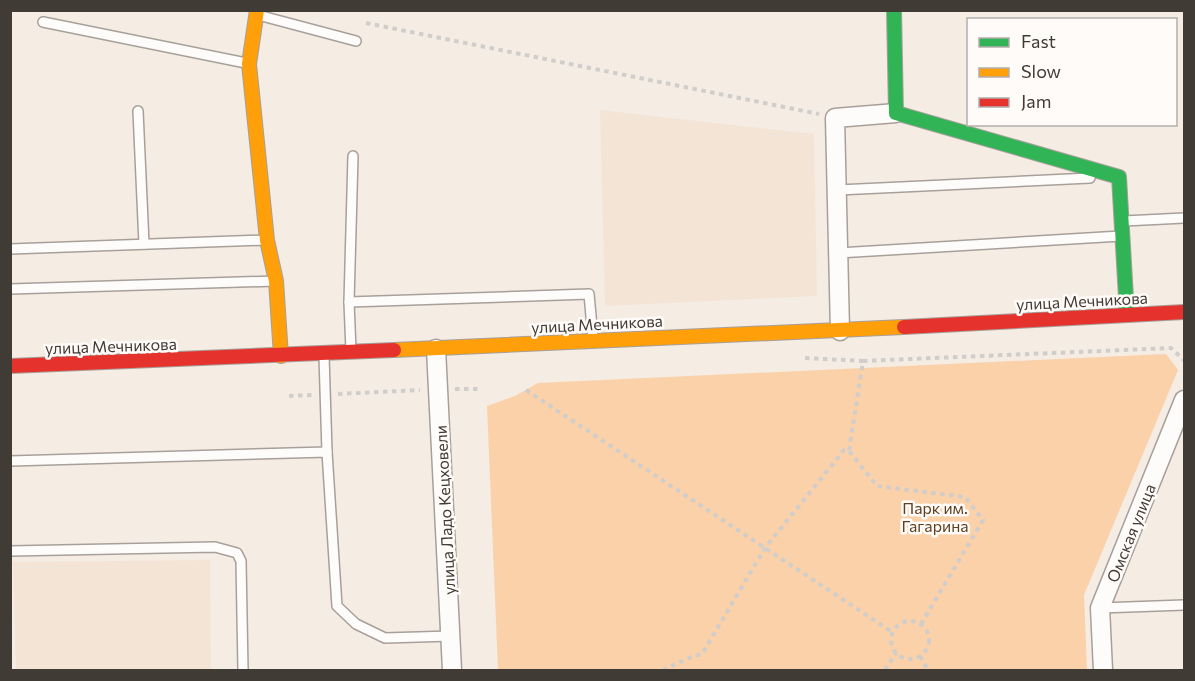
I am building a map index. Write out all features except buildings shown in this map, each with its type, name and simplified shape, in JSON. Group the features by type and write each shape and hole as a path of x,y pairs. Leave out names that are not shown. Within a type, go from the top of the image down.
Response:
{"street":[{"path":"894,10 896,113"},
{"path":"256,13 249,64 267,240 276,281 281,356"},
{"path":"840,331 835,118 896,113 1119,177 1126,315"},
{"name":"улица Мечникова","path":"10,366 840,331 1185,312"},
{"name":"улица Ладо Кецховели","path":"436,349 452,670"},
{"name":"Омская улица","path":"1102,670 1100,608 1185,400"}],"lane":[{"path":"256,13 356,41"},
{"path":"43,22 249,64"},
{"path":"138,111 144,244"},
{"path":"351,352 349,302 353,156"},
{"path":"837,190 1119,177"},
{"path":"1122,221 1185,218"},
{"path":"838,253 1122,236"},
{"path":"10,249 267,240"},
{"path":"10,289 276,281"},
{"path":"349,302 589,294 593,341"},
{"path":"324,354 327,452 337,606 356,624 385,638 451,636"},
{"path":"10,461 327,452"},
{"path":"10,551 215,547 237,553 241,561 243,670"},
{"path":"1100,608 1185,605"}],"path":[{"path":"366,23 835,118"},
{"path":"805,358 863,361 1171,348 1185,360"},
{"path":"863,361 849,451 877,486 965,497 983,520 921,624"},
{"path":"452,388 482,389"},
{"path":"289,396 426,390"},
{"path":"526,390 892,632"},
{"path":"663,670 702,654 765,548 844,450 849,451"},
{"path":"904,621 916,621 921,624 929,640 928,646 920,656 908,659 896,653 891,644 895,627 904,621"},
{"path":"885,670 896,653"},
{"path":"920,656 928,670"}],"shaded area":[{"path":"600,110 814,134 817,296 605,306"},
{"path":"210,560 211,670 16,670 13,562"}],"green space":[{"name":"Парк им. Гагарина","path":"1166,354 1178,370 1084,595 1087,670 498,669 487,406 515,396 538,383"}],"traffic: fast":[{"path":"894,10 896,113 1119,177 1127,315"}],"traffic: slow":[{"path":"257,10 249,64 267,240 276,281 281,356"},
{"path":"394,350 904,327"}],"traffic: jam":[{"path":"904,327 1184,312"},
{"path":"10,366 394,350"}]}
